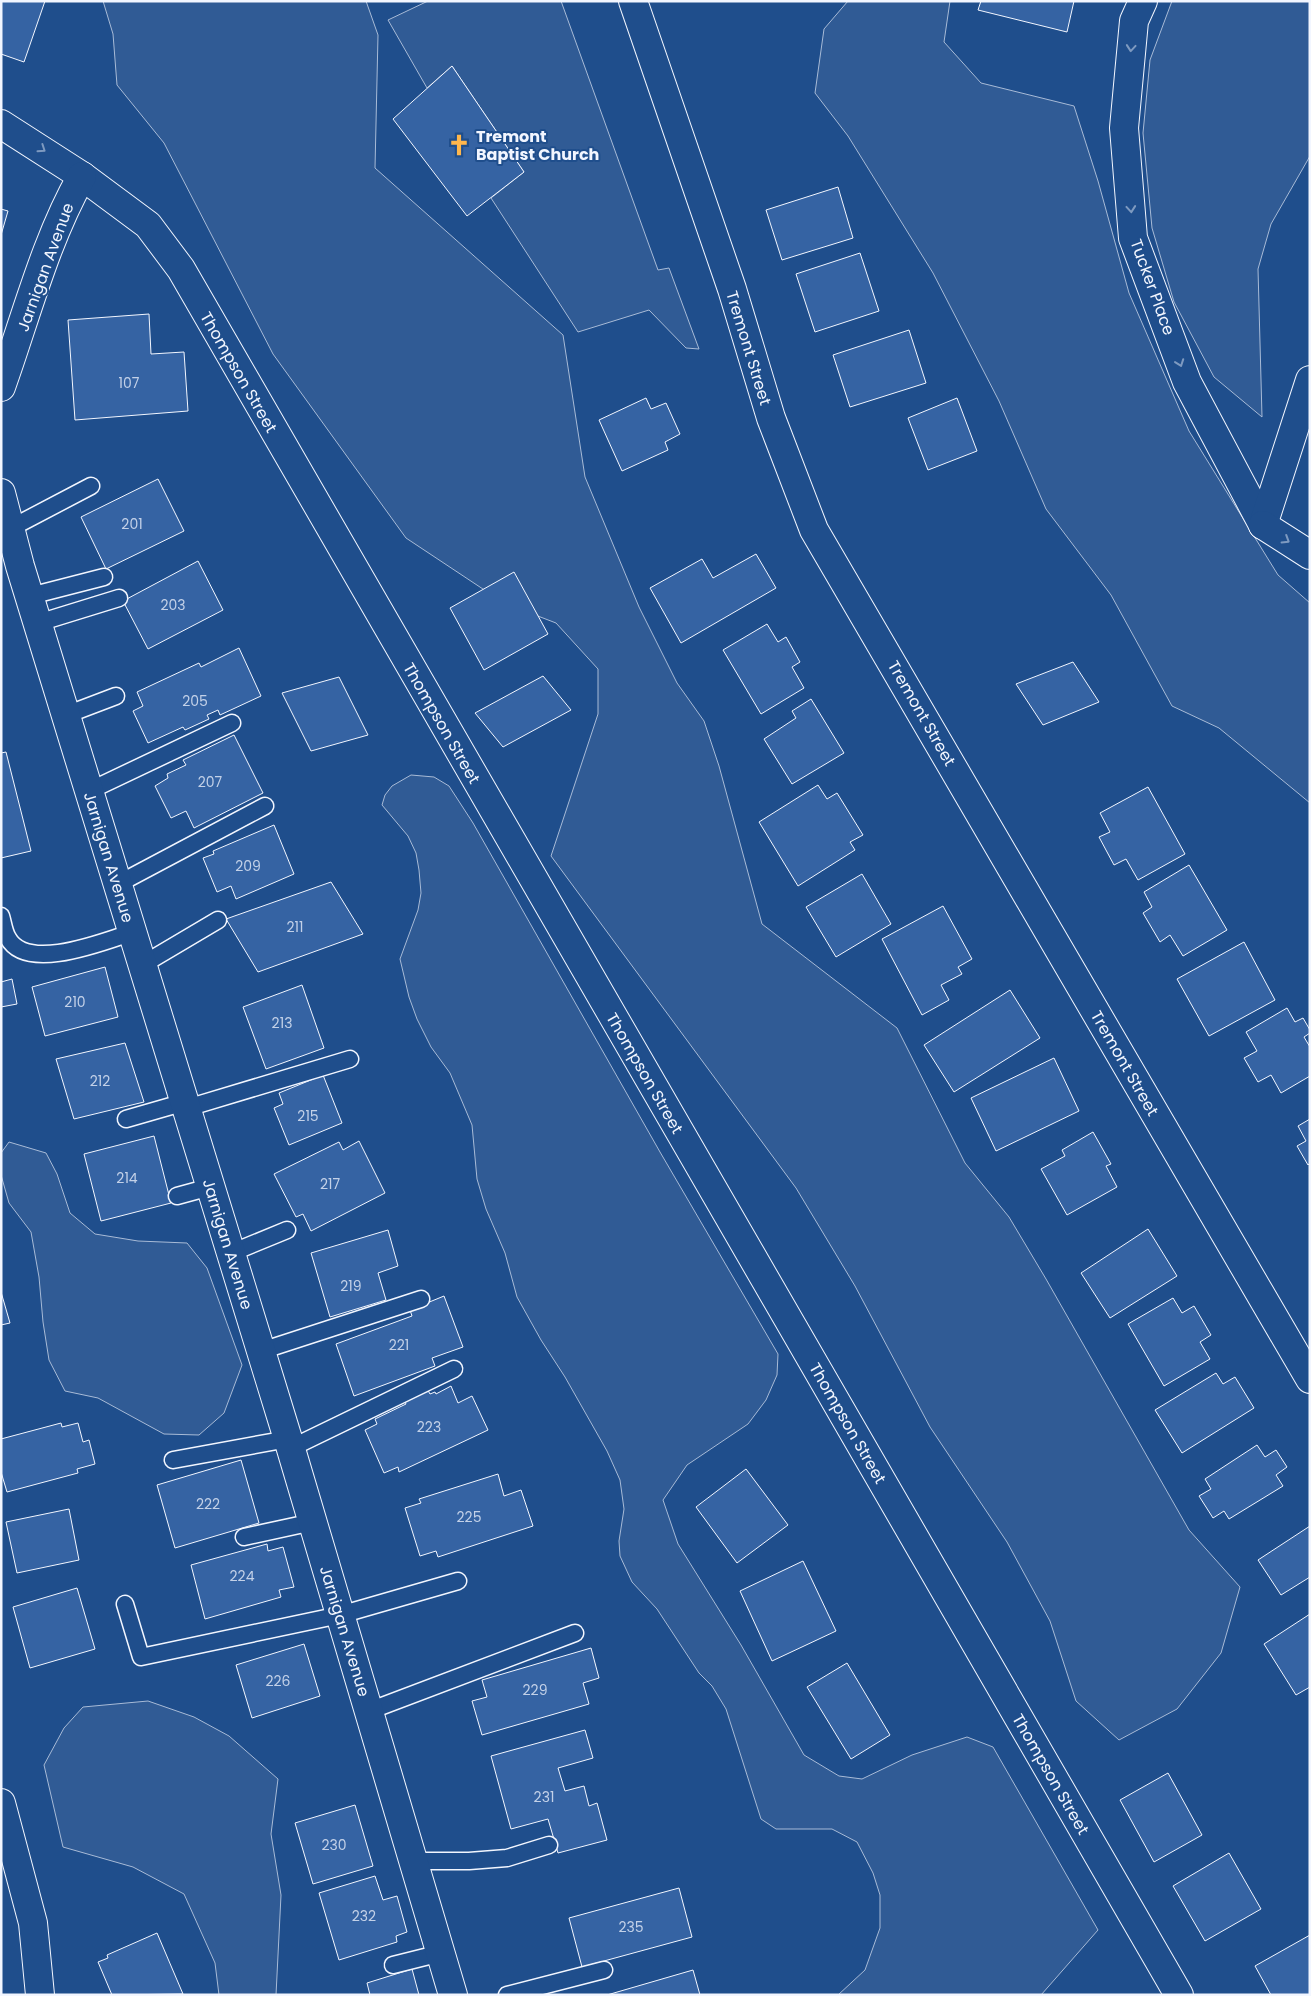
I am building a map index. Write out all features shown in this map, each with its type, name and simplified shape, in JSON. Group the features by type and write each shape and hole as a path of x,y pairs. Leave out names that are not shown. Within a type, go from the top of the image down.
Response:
{"street":[{"name":"Tremont Street","path":"633,1 732,289 771,418 814,530 1310,1379"},
{"name":"Tucker Place","path":"1143,1 1134,21 1124,128 1134,238 1187,382 1263,525"},
{"name":"Thompson Street","path":"1,124 82,176 148,225 181,269 1179,1995"},
{"name":"Jarnigan Avenue","path":"1,387 27,309 67,203 82,176"},
{"path":"1310,380 1263,525 1310,555"},
{"name":"Jarnigan Avenue","path":"1,493 11,528 11,568 30,596 313,1522 453,1995"},
{"path":"1,1803 33,1923 40,1995"}],"lane":[{"path":"11,528 91,486"},
{"path":"30,596 104,577"},
{"path":"38,623 120,598"},
{"path":"66,715 116,696"},
{"path":"89,791 232,724"},
{"path":"118,884 265,806"},
{"path":"1,916 8,939 18,948 39,954 68,952 133,932"},
{"path":"142,965 218,920"},
{"path":"126,1119 186,1105 350,1059"},
{"path":"177,1196 210,1187"},
{"path":"231,1253 287,1230"},
{"path":"261,1351 421,1299"},
{"path":"173,1460 289,1444 454,1370"},
{"path":"244,1537 313,1522"},
{"path":"125,1604 141,1658 340,1614 458,1581"},
{"path":"369,1711 575,1633"},
{"path":"413,1861 469,1861 506,1858 549,1846"},
{"path":"393,1964 441,1953"},
{"path":"507,1995 604,1970"}],"shaded area":[{"path":"103,1 366,1 378,35 375,168 563,335 585,477 639,607 677,683 704,721 719,766 762,924 897,1028 965,1163 1009,1217 1189,1530 1240,1587 1221,1653 1177,1709 1119,1740 1076,1701 1050,1621 1007,1542 930,1427 855,1286 796,1188 551,856 598,714 598,669 556,623 504,603 406,538 273,354 164,143 117,85 113,34"},
{"path":"428,1 561,1 658,270 669,268 699,349 686,348 649,310 578,332 491,198 524,172 452,66 427,88 388,20"},
{"path":"848,1 950,1 944,42 981,83 1074,106 1098,181 1129,293 1189,431 1278,575 1310,603 1310,803 1219,728 1172,706 1111,595 1046,509 999,401 933,273 848,136 815,93 824,29"},
{"path":"1172,1 1310,1 1310,156 1271,224 1258,269 1262,417 1214,377 1174,302 1152,228 1143,133 1150,60"},
{"path":"411,775 434,777 449,786 473,823 660,1152 778,1354 777,1375 766,1400 748,1424 687,1465 663,1500 678,1544 741,1645 804,1755 839,1776 862,1779 912,1755 967,1737 993,1747 1098,1930 1041,1995 838,1995 865,1970 880,1928 880,1895 873,1873 857,1842 832,1829 776,1829 761,1819 726,1709 712,1686 699,1673 657,1609 632,1582 620,1556 619,1541 624,1509 620,1480 607,1451 517,1297 505,1253 486,1209 477,1179 472,1125 450,1073 431,1047 417,1019 409,997 400,959 418,910 421,893 419,870 416,853 408,836 382,805 385,795 392,786"},
{"path":"9,1142 46,1153 57,1174 70,1213 95,1234 138,1241 187,1243 207,1268 242,1365 224,1413 199,1435 164,1434 98,1398 65,1391 49,1360 39,1277 31,1232 9,1203 1,1175 1,1153"},
{"path":"148,1701 194,1717 229,1736 278,1779 271,1834 281,1895 276,1995 219,1995 215,1963 184,1894 133,1867 63,1847 44,1765 64,1728 83,1707"}],"building":[{"path":"1,1 45,1 24,62 1,54"},
{"path":"981,1 1074,1 1067,32 978,10"},
{"name":"Tremont Baptist Church","path":"452,66 524,172 467,216 393,119"},
{"path":"838,187 853,238 782,260 766,210"},
{"path":"1,209 8,211 1,235"},
{"path":"860,253 879,311 815,332 796,274"},
{"path":"149,314 151,354 184,352 188,411 75,420 68,320"},
{"path":"909,330 926,383 850,407 833,355"},
{"path":"646,398 651,409 666,403 680,434 665,442 668,450 622,471 599,420"},
{"path":"957,398 977,451 928,470 908,418"},
{"path":"158,479 184,531 106,569 81,517"},
{"path":"756,554 776,588 681,643 650,588 702,559 713,578"},
{"path":"198,561 223,610 148,649 123,601"},
{"path":"514,572 548,634 484,670 450,608"},
{"path":"767,624 778,642 786,637 800,662 792,667 804,688 761,714 723,650"},
{"path":"239,648 261,696 220,715 218,710 207,715 209,719 185,730 183,727 148,743 133,711 143,706 137,692 199,663 201,667"},
{"path":"1073,662 1099,702 1043,725 1016,684"},
{"path":"543,676 571,710 503,747 475,713"},
{"path":"339,677 368,735 311,751 282,693"},
{"path":"811,699 844,753 792,784 764,739 796,718 792,711"},
{"path":"234,735 263,793 194,828 186,811 171,818 155,786 168,778 167,774 186,765 183,760"},
{"path":"6,752 31,851 1,858 1,753"},
{"path":"818,785 827,799 837,793 863,835 850,842 855,850 798,886 759,822"},
{"path":"1148,787 1185,854 1138,880 1126,859 1114,865 1099,837 1110,832 1100,813"},
{"path":"274,825 294,874 236,899 231,886 217,892 203,858 214,854 213,851"},
{"path":"1189,865 1227,930 1183,956 1170,935 1160,942 1143,913 1152,907 1144,892"},
{"path":"862,874 891,924 836,957 806,907"},
{"path":"331,882 363,934 258,972 226,919"},
{"path":"943,906 972,959 958,967 962,974 941,985 949,1000 922,1015 882,939"},
{"path":"1244,942 1275,1000 1209,1036 1177,979"},
{"path":"105,967 118,1017 45,1036 32,987"},
{"path":"12,979 17,1004 1,1007 1,982"},
{"path":"302,985 324,1048 266,1069 243,1007"},
{"path":"1010,990 1040,1038 954,1092 924,1045"},
{"path":"1287,1008 1295,1022 1303,1018 1310,1030 1310,1033 1304,1037 1310,1047 1310,1076 1281,1093 1271,1075 1258,1082 1244,1058 1257,1051 1246,1032"},
{"path":"125,1043 144,1102 74,1119 56,1059"},
{"path":"1054,1058 1079,1111 996,1151 971,1098"},
{"path":"323,1075 342,1123 289,1145 274,1108 283,1104 279,1093"},
{"path":"1310,1119 1310,1163 1308,1165 1297,1146 1306,1141 1298,1126"},
{"path":"1093,1132 1111,1164 1106,1166 1117,1187 1067,1215 1041,1169 1065,1156 1062,1150"},
{"path":"154,1136 171,1203 101,1221 84,1154"},
{"path":"359,1141 385,1193 311,1231 303,1214 296,1217 274,1174 339,1142 343,1150"},
{"path":"1148,1229 1177,1276 1110,1318 1081,1273"},
{"path":"388,1230 398,1266 378,1273 386,1300 330,1317 311,1253"},
{"path":"1,1292 10,1323 1,1325"},
{"path":"444,1296 463,1347 432,1358 435,1366 354,1396 336,1344 412,1316 410,1310"},
{"path":"1173,1298 1182,1313 1194,1306 1211,1335 1200,1342 1210,1359 1164,1386 1128,1324"},
{"path":"1216,1373 1223,1384 1235,1377 1254,1408 1182,1453 1155,1410"},
{"path":"425,1385 430,1394 435,1392 436,1394 451,1386 458,1403 472,1396 488,1430 399,1472 398,1467 384,1473 365,1430 377,1424 375,1419 406,1404 402,1396"},
{"path":"61,1423 62,1427 78,1423 83,1442 89,1440 95,1464 77,1469 78,1473 7,1492 1,1472 1,1439"},
{"path":"1257,1445 1265,1457 1276,1450 1287,1467 1276,1475 1283,1486 1229,1519 1224,1511 1213,1518 1199,1496 1211,1489 1205,1479"},
{"path":"241,1460 259,1523 175,1548 157,1485"},
{"path":"746,1469 788,1525 737,1563 696,1507"},
{"path":"498,1474 504,1496 521,1490 533,1526 438,1557 436,1551 420,1556 405,1508 421,1503 419,1499"},
{"path":"69,1509 79,1560 17,1573 6,1522"},
{"path":"1310,1526 1310,1577 1281,1595 1258,1560"},
{"path":"267,1544 268,1551 283,1547 294,1587 279,1590 281,1597 205,1619 191,1565"},
{"path":"803,1561 836,1631 772,1661 740,1591"},
{"path":"77,1588 95,1649 30,1668 13,1607"},
{"path":"1310,1614 1310,1687 1296,1695 1264,1644"},
{"path":"304,1644 320,1696 252,1718 236,1665"},
{"path":"591,1648 599,1678 583,1683 589,1704 482,1735 472,1701 487,1697 482,1680"},
{"path":"847,1663 890,1735 851,1759 807,1687"},
{"path":"585,1730 593,1758 558,1768 565,1791 584,1786 589,1806 597,1803 607,1840 558,1853 548,1819 511,1829 491,1756"},
{"path":"1168,1773 1202,1835 1154,1862 1120,1800"},
{"path":"355,1805 373,1866 313,1884 295,1823"},
{"path":"1229,1853 1261,1909 1205,1941 1173,1886"},
{"path":"375,1876 383,1900 397,1896 407,1932 396,1936 397,1942 339,1960 319,1893"},
{"path":"679,1888 692,1937 582,1967 569,1918"},
{"path":"157,1933 183,1994 112,1995 98,1962 108,1958 107,1955"},
{"path":"1310,1935 1310,1995 1271,1995 1255,1966"},
{"path":"412,1969 419,1995 370,1995 367,1983"},
{"path":"693,1970 700,1995 607,1995"}],"place":[{"name":"Tremont Baptist Church","path":"459,145"}]}
